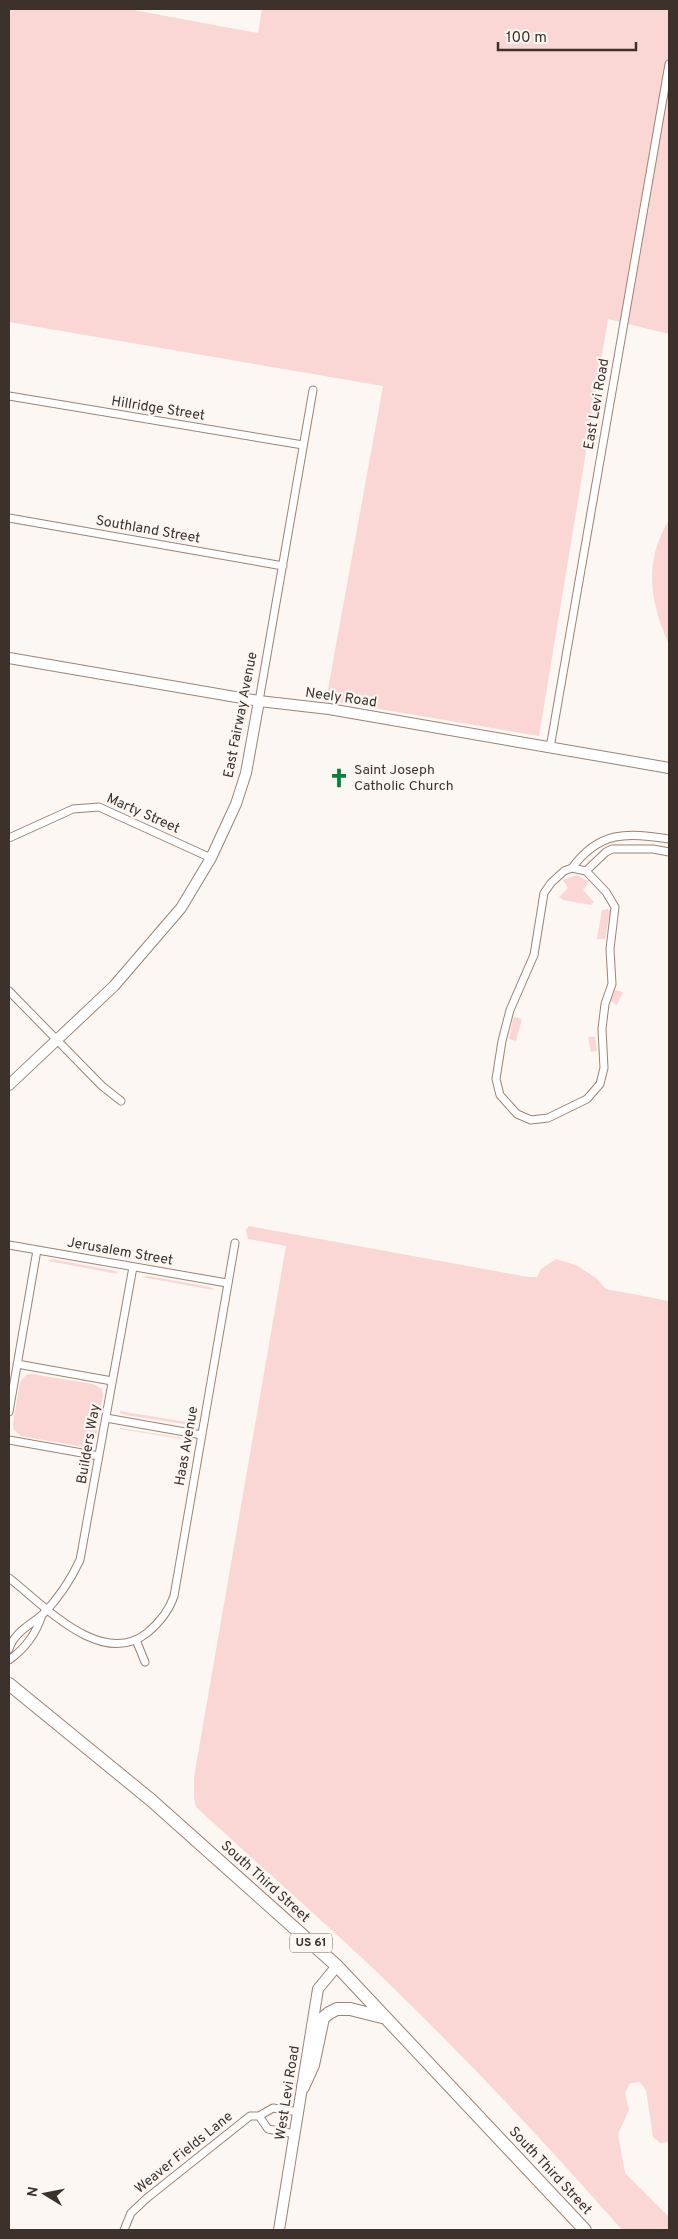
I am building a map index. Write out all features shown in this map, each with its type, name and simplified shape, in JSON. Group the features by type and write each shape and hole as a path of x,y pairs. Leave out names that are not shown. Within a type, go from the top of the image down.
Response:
{"highway":[{"name":"South Third Street","path":"9,1684 151,1800 337,1966 585,2230"},
{"path":"303,2087 313,2065 323,2018 329,2013 337,2009 350,2009 386,2018"}],"street":[{"name":"East Levi Road","path":"550,748 669,64"},
{"name":"East Fairway Avenue","path":"9,1085 114,986 157,938 181,908 211,858 236,804 246,773 313,390"},
{"name":"Hillridge Street","path":"9,396 303,445"},
{"name":"Southland Street","path":"9,518 283,566"},
{"name":"Neely Road","path":"9,658 259,702 329,709 669,768"},
{"name":"Marty Street","path":"9,838 73,809 99,807 211,858"},
{"path":"572,868 579,859 604,839 612,836 668,839 666,851 612,849 586,870"},
{"path":"572,868 586,870 606,892 615,907 610,942 612,984 605,1004 602,1029 605,1059 603,1074 600,1084 587,1099 548,1118 531,1120 517,1114 500,1095 496,1079 502,1041 510,1010 534,955 544,893 551,883 564,871 572,868"},
{"path":"9,990 102,1086 122,1101"},
{"name":"Haas Avenue","path":"136,1640 163,1617 174,1596 235,1243"},
{"name":"Jerusalem Street","path":"9,1245 227,1283"},
{"path":"9,1412 37,1250"},
{"name":"Builders Way","path":"9,1649 10,1645 27,1624 42,1614 47,1608 69,1580 80,1560 133,1267"},
{"path":"17,1364 112,1381"},
{"path":"106,1418 202,1434"},
{"path":"9,1440 99,1456"},
{"path":"9,1578 90,1638 118,1643 136,1640 145,1662"},
{"name":"Builders Way","path":"9,1660 20,1652 37,1630 42,1614"},
{"name":"West Levi Road","path":"279,2230 318,1989 337,1966"},
{"name":"Weaver Fields Lane","path":"124,2230 131,2213 147,2198 250,2116 259,2116 273,2108 298,2112"},
{"path":"259,2116 268,2130 295,2134"}],"shaded area":[{"path":"9,9 128,9 258,33 262,9 669,9 669,334 608,319 539,736 326,700 383,386 9,322"},
{"path":"669,520 669,645 657,613 652,582 655,551"},
{"path":"577,875 589,882 583,890 594,902 591,905 563,900 559,897 568,888 563,880"},
{"path":"608,909 610,911 605,939 597,939 602,910"},
{"path":"615,990 623,992 617,1005 611,1001"},
{"path":"513,1018 522,1019 516,1041 509,1039"},
{"path":"588,1037 595,1037 597,1051 591,1052"},
{"path":"249,1226 528,1277 537,1277 541,1269 556,1259 576,1265 596,1278 606,1289 669,1301 669,2142 660,2143 653,2137 646,2090 640,2082 630,2083 625,2093 629,2110 618,2134 625,2173 669,2217 669,2230 622,2230 556,2156 419,2013 347,1944 196,1807 194,1777 286,1246 248,1239 246,1230"},
{"path":"52,1259 118,1272 117,1274 49,1261"},
{"path":"148,1276 210,1287 214,1289 142,1277"},
{"path":"32,1374 93,1384 102,1389 103,1395 96,1438 92,1444 83,1447 21,1436 14,1430 13,1424 20,1382 26,1375"},
{"path":"120,1411 191,1423 191,1425 125,1415 120,1413"},
{"path":"120,1429 183,1438 188,1440"}],"place":[{"name":"Saint Joseph Catholic Church","path":"339,778"}]}
